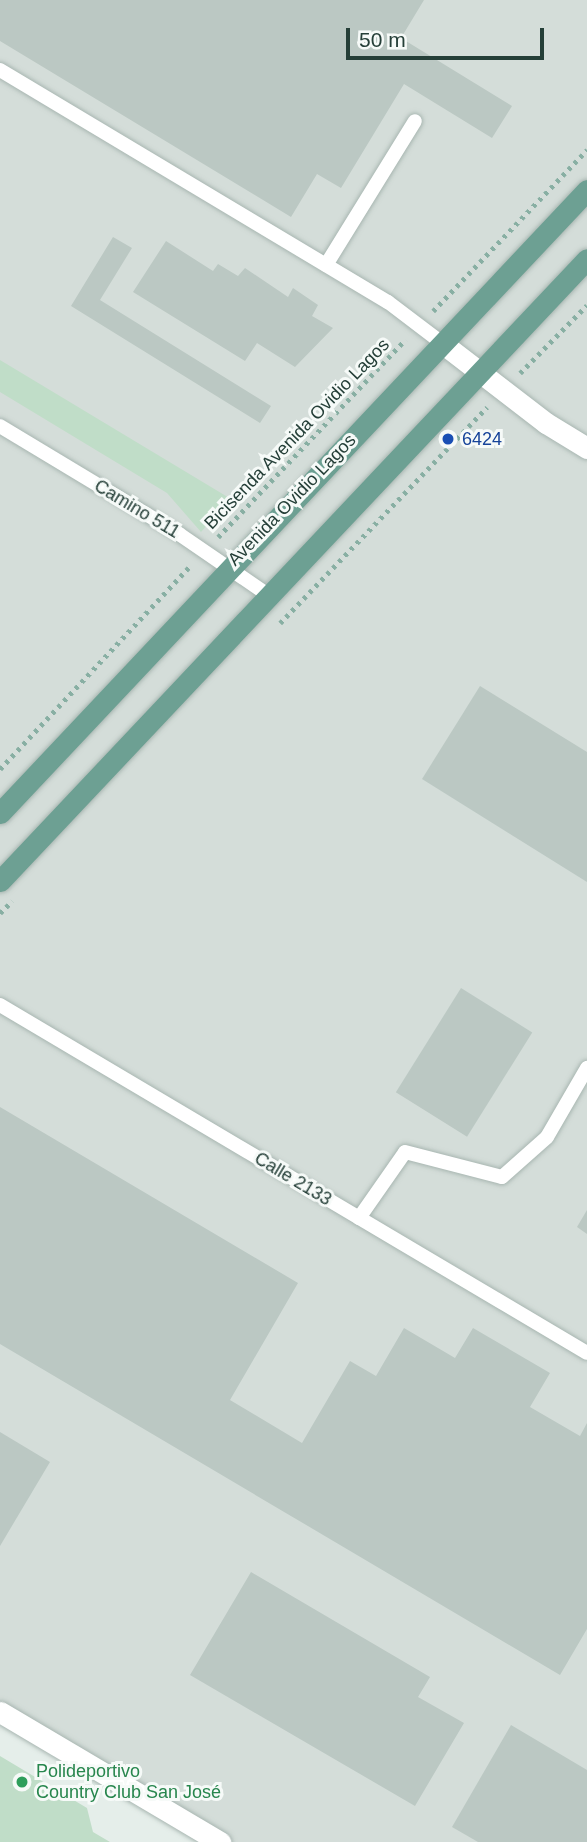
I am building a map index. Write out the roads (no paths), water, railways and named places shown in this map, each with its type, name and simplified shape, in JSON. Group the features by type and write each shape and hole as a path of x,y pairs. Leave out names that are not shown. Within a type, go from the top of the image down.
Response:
{"main road":[{"name":"Avenida Ovidio Lagos","path":"0,813 227,567 587,190"},
{"path":"0,881 271,597 587,259"}],"street":[{"path":"442,343 503,390 587,448"},
{"path":"0,1712 220,1842"}],"lane":[{"path":"0,70 326,265 442,343"},
{"path":"326,265 415,121"},
{"name":"Camino 511","path":"0,426 204,551 271,597"},
{"name":"Calle 2133","path":"0,1005 587,1353"},
{"path":"359,1219 405,1152 502,1177 547,1137 587,1068"}],"place":[{"name":"6424","path":"448,439"},
{"name":"Polideportivo Country Club San José","path":"22,1782"}]}
